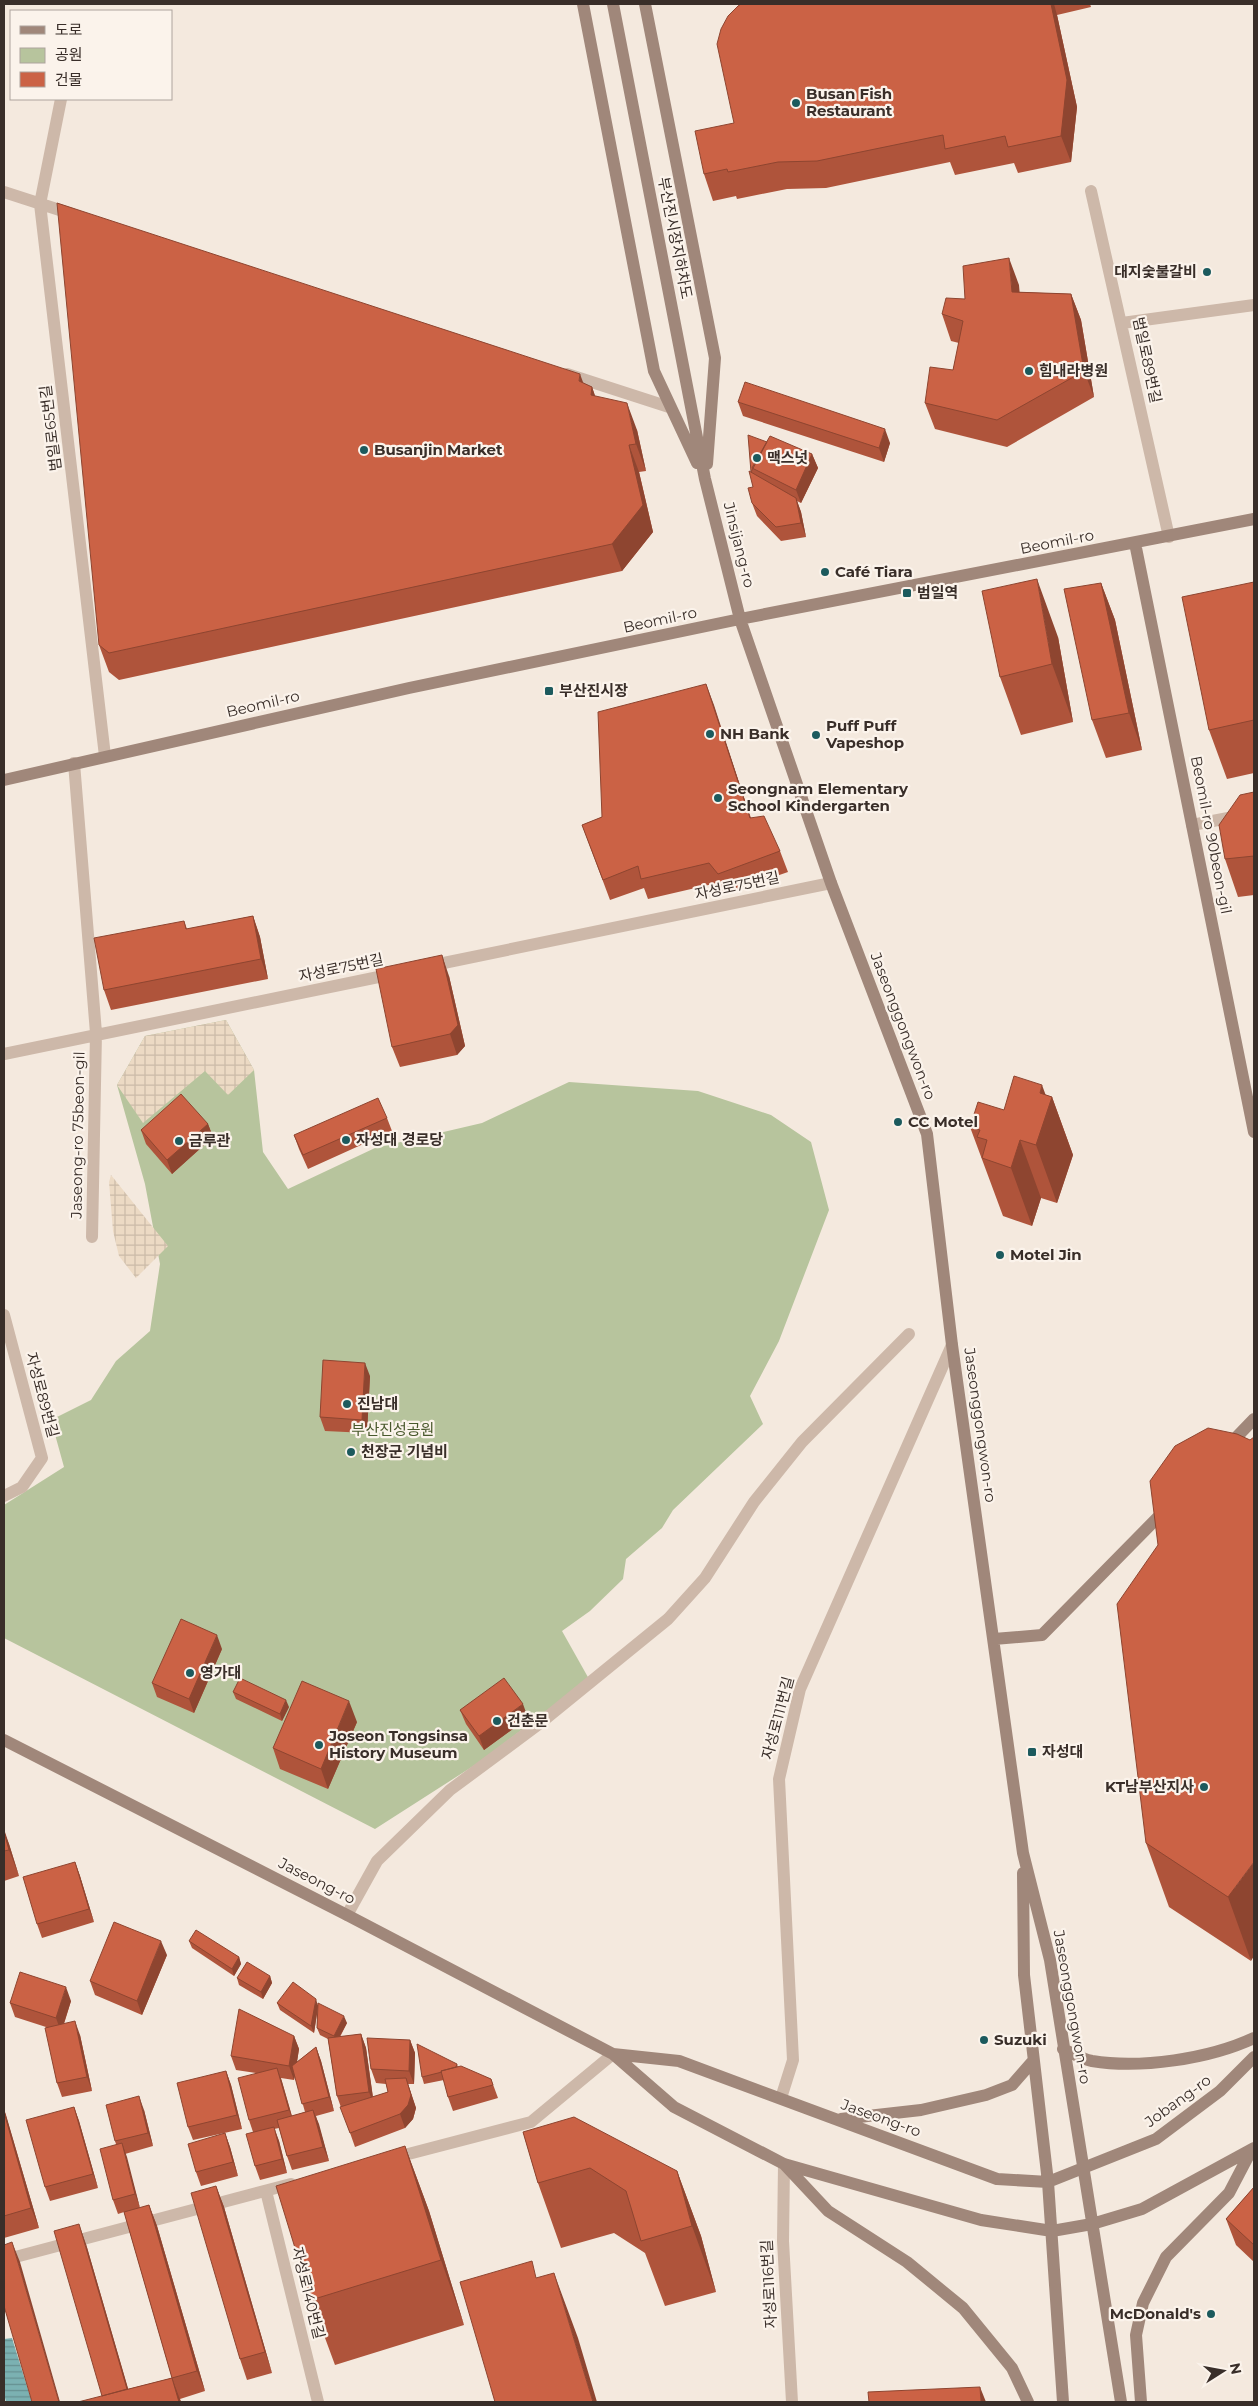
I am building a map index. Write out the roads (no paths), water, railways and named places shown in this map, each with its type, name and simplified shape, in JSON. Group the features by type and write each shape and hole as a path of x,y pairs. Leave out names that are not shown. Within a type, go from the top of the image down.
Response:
{"main road":[{"path":"583,4 654,371 669,407 705,479"},
{"name":"부산진시장지하차도","path":"612,4 705,479"},
{"path":"645,4 716,358 705,479"},
{"name":"Jinsijang-ro","path":"705,479 740,620"},
{"name":"Beomil-ro","path":"4,780 409,688 740,620 1135,544 1254,519"},
{"name":"Beomil-ro 90beon-gil","path":"1135,544 1254,1132"},
{"name":"Jaseonggongwon-ro","path":"740,620 831,883 927,1134 952,1345 1023,1853 1050,1960 1083,2168"},
{"path":"1220,1454 1254,1419"},
{"path":"994,1639 1042,1635 1179,1496"},
{"name":"Jaseong-ro","path":"4,1740 347,1915 613,2054 674,2107 784,2164 981,2220 1052,2231 1092,2224"},
{"name":"Jaseonggongwon-ro","path":"1023,1853 1024,1974 1052,2231"},
{"path":"1063,2048 1089,2060 1126,2065 1198,2056 1254,2038"},
{"name":"Jaseong-ro","path":"613,2054 679,2061 997,2179 1048,2182 1083,2168"},
{"name":"Jobang-ro","path":"1083,2168 1156,2139 1220,2091 1254,2057"},
{"path":"838,2120 921,2110 986,2095 1012,2085 1033,2061"},
{"path":"1092,2224 1142,2209 1253,2150"},
{"path":"1141,2402 1136,2336 1143,2303 1166,2258 1229,2193 1253,2150"},
{"path":"784,2164 828,2211 907,2262 963,2308 1012,2368 1028,2402"},
{"path":"1083,2168 1121,2402"},
{"path":"1052,2231 1063,2402"}],"street":[{"name":"범일로65번길","path":"61,100 40,204 105,756"},
{"name":"범일로89번길","path":"1091,191 1169,536"},
{"path":"4,192 87,219"},
{"path":"1122,323 1254,305"},
{"path":"557,370 669,407"},
{"path":"74,763 96,1034"},
{"path":"1192,825 1254,812"},
{"name":"자성로75번길","path":"4,1054 831,883"},
{"name":"Jaseong-ro 75beon-gil","path":"92,1237 96,1034"},
{"name":"자성로89번길","path":"4,1315 42,1458 22,1487 4,1496"},
{"path":"347,1915 377,1861 450,1790 539,1724 668,1619 705,1578 754,1502 792,1454 909,1334"},
{"name":"자성로111번길","path":"781,2098 793,2060 779,1779 800,1689 952,1345"},
{"path":"380,2161 531,2122 613,2054"},
{"name":"자성로116번길","path":"784,2164 783,2241 792,2402"},
{"path":"4,2260 304,2181"},
{"name":"자성로140번길","path":"266,2191 318,2402"}],"water":[{"path":"12,2338 32,2402 6,2402 4,2394 4,2339"}],"place":[{"name":"Busan Fish Restaurant","path":"796,103"},
{"name":"대지숯불갈비","path":"1207,272"},
{"name":"힘내라병원","path":"1029,371"},
{"name":"Busanjin Market","path":"364,450"},
{"name":"맥스넛","path":"757,458"},
{"name":"Café Tiara","path":"825,572"},
{"name":"범일역","path":"907,593"},
{"name":"부산진시장","path":"549,691"},
{"name":"NH Bank","path":"710,734"},
{"name":"Puff Puff Vapeshop","path":"816,735"},
{"name":"Seongnam Elementary School Kindergarten","path":"718,798"},
{"name":"CC Motel","path":"898,1122"},
{"name":"자성대 경로당","path":"346,1140"},
{"name":"금루관","path":"179,1141"},
{"name":"Motel Jin","path":"1000,1255"},
{"name":"진남대","path":"347,1404"},
{"name":"천장군 기념비","path":"351,1452"},
{"name":"영가대","path":"190,1673"},
{"name":"건춘문","path":"497,1721"},
{"name":"Joseon Tongsinsa History Museum","path":"319,1745"},
{"name":"자성대","path":"1032,1752"},
{"name":"KT남부산지사","path":"1204,1787"},
{"name":"Suzuki","path":"984,2040"},
{"name":"McDonald's","path":"1211,2314"}],"park label":[{"name":"부산진성공원","path":"393,1430"}]}
